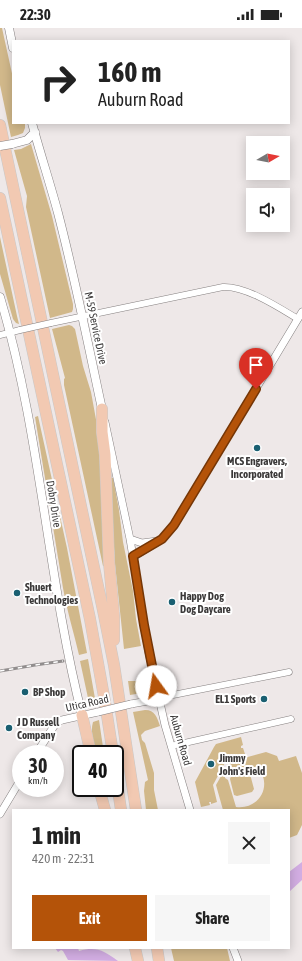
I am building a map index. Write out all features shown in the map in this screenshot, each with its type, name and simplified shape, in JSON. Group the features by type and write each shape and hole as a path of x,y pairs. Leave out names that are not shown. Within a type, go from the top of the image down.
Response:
{"highway":[{"path":"0,125 95,569 114,665 136,809"},
{"path":"0,198 90,619 112,745"},
{"path":"102,409 109,562 114,617 114,665"},
{"path":"82,715 89,745"},
{"path":"101,797 104,809"},
{"path":"119,797 121,809"},
{"path":"135,949 138,961"},
{"path":"142,949 144,961"},
{"path":"157,949 159,961"}],"main road":[{"path":"9,28 12,43"},
{"name":"M-59 Service Drive","path":"32,124 58,214 102,409"},
{"path":"0,146 27,140 34,132"},
{"name":"Dobry Drive","path":"0,297 10,332 23,389 58,599 82,715"}],"street":[{"path":"0,334 215,288 230,287 240,289 300,316 181,515 169,532 158,541 133,556"},
{"name":"M-59 Service Drive","path":"102,409 108,431 130,539"},
{"path":"130,539 142,542 158,541"},
{"name":"Auburn Road","path":"130,539 144,625 159,698 165,725 190,809"},
{"path":"159,698 289,672"},
{"name":"Utica Road","path":"42,745 56,723 62,720 159,698"},
{"path":"172,746 290,719"},
{"path":"0,814 12,794"},
{"path":"233,949 238,961"}],"shaded area":[{"path":"0,28 2,28 12,73 12,124 25,124 23,133 11,137 0,85"},
{"path":"31,144 52,216 73,304 72,312 50,318 26,207 27,196 14,150 21,149"},
{"path":"0,237 19,324 13,319 0,274"},
{"path":"69,325 75,329 83,366 91,392 97,425 106,565 103,566 64,385 65,378 52,329"},
{"path":"38,416 67,548 87,653 79,655 63,588 35,417"},
{"path":"110,478 113,478 119,510 141,646 124,649 115,564"},
{"path":"88,659 96,704 90,703 88,698 80,661"},
{"path":"128,681 149,681 148,688 142,693 130,695"},
{"path":"145,710 151,711 157,717 160,726 145,731 141,735 154,773 154,790 158,809 146,809 144,791 145,782 148,780 133,712"},
{"path":"99,720 103,745 94,745 92,730 93,722"},
{"path":"241,737 243,745 241,748 243,748 245,754 227,759 213,785 217,802 211,804 211,802 209,802 210,805 201,807 195,782 214,747 216,744"},
{"path":"266,752 277,756 279,761 296,756 302,773 302,825 297,835 290,838 290,809 223,809 216,785 229,762","holes":["258,767 264,782 264,789 257,801 251,805 236,807 228,780 225,778 225,775 228,773 231,775"]},
{"path":"247,772 250,774 254,789 252,792 237,796 234,795 230,779 231,776"},
{"path":"302,862 302,880 290,891 290,871"},
{"path":"56,949 78,949 79,951 96,949 118,961 68,960 63,951 61,950 58,952"},
{"path":"171,949 227,949 230,961 174,961"}],"railway":[{"path":"0,671 63,661"}],"place":[{"name":"MCS Engravers, Incorporated","path":"257,448"},
{"name":"Shuert Technologies","path":"17,593"},
{"name":"Happy Dog Dog Daycare","path":"172,602"},
{"name":"BP Shop","path":"25,692"},
{"name":"EL1 Sports","path":"264,699"},
{"name":"J D Russell Company","path":"9,728"},
{"name":"Jimmy John's Field","path":"211,764"}],"route":[{"path":"156,686 149,654 133,556 155,544 169,532 181,515 256,389"}]}
